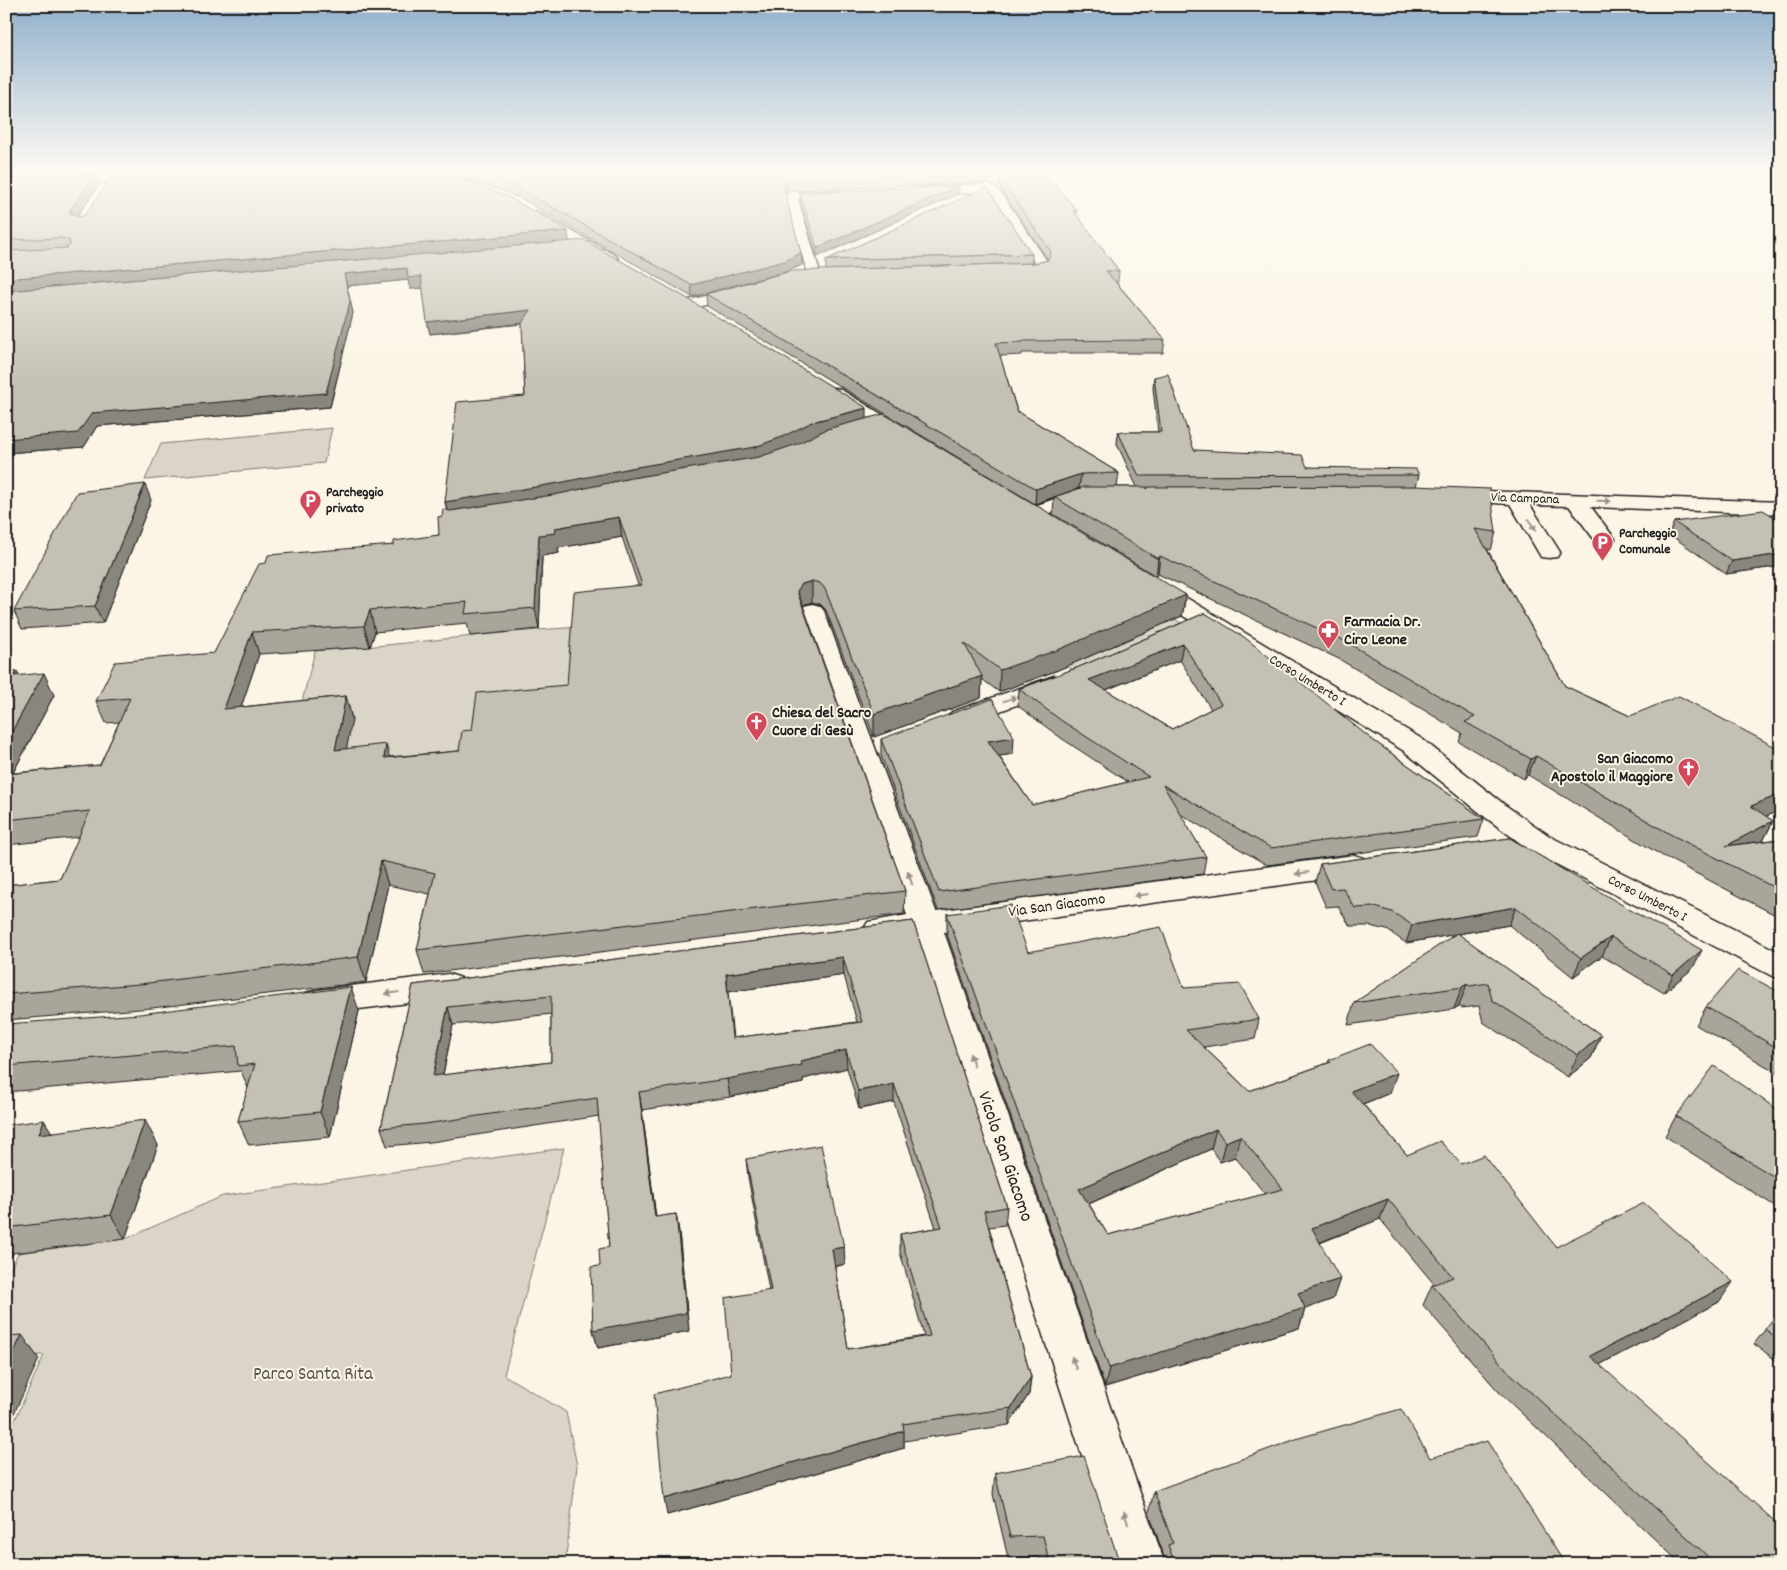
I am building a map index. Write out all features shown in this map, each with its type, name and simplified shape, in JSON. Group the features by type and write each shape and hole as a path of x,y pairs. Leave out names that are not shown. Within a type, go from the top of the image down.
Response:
{"street":[{"path":"583,243 622,266"},
{"path":"801,243 807,274 828,262"},
{"path":"999,270 1035,269 1042,267 1028,243"},
{"path":"568,249 588,246"},
{"path":"690,304 752,288"},
{"path":"673,295 704,314"},
{"path":"819,384 919,445"},
{"path":"857,432 885,424"},
{"path":"1057,528 1026,508 1080,496 1110,496"},
{"name":"Via Campana","path":"1439,496 1781,508"},
{"path":"1516,498 1549,552"},
{"path":"1575,500 1604,539"},
{"name":"Corso Umberto I","path":"1138,578 1413,745 1495,811 1541,844 1781,967"},
{"name":"Vicolo San Giacomo","path":"812,611 874,748 926,924 1141,1564"},
{"path":"1176,630 1203,618"},
{"path":"939,724 1077,674"},
{"path":"1496,846 1541,844"},
{"name":"Via San Giacomo","path":"847,934 1378,862"},
{"path":"286,1006 481,982"}],"green space":[{"path":"332,428 324,463 145,480 161,444"},
{"path":"1145,601 1181,623 1073,670 1053,655"},
{"path":"581,627 652,668 478,753 342,773 296,725 315,651"},
{"name":"Parco Santa Rita","path":"564,1148 504,1375 566,1412 577,1466 565,1564 6,1564 6,1440 44,1355 6,1356 6,1279 18,1253 125,1239 223,1196"}],"building":[{"path":"70,243 424,243 6,279 6,251 67,248"},
{"path":"547,243 590,243 683,296 867,408 812,422 782,437 755,447 445,502 457,402 525,396 522,323 531,310 427,322 421,276 408,278 407,268 344,274 350,301 326,393 92,413 78,433 6,439 6,291"},
{"path":"617,243 798,243 801,253 785,261 691,285"},
{"path":"816,243 828,243 817,248"},
{"path":"863,243 1025,243 1032,254 826,260"},
{"path":"1045,243 1098,243 1119,271 1106,271 1165,340 1022,341 996,343 1017,411 1119,473 1081,474 1036,489 706,294 791,271 1036,263 1048,260 1051,252"},
{"path":"1168,374 1194,450 1302,455 1307,467 1416,469 1419,475 1139,476 1118,432 1161,432 1154,377"},
{"path":"884,414 1186,595 1060,649 1000,670 964,643 982,676 874,714 825,589 820,583 812,581 802,584 797,591 905,891 417,950 435,873 381,861 358,957 140,984 6,994 6,885 60,879 90,811 6,820 6,774 100,765 130,698 96,701 115,662 214,653 259,564 266,563 268,555 394,545 394,541 439,535 438,517 442,516 443,509 450,511 559,494 631,478 759,457 797,444 827,429","holes":["619,517 642,585 574,592 567,685 477,693 472,730 462,731 459,751 384,758 386,744 335,750 346,696 224,709 252,632 364,626 370,610 467,602 465,614 535,608 539,535 556,533 555,528"]},
{"path":"145,484 95,606 14,611 77,492"},
{"path":"1414,486 1490,489 1496,532 1475,529 1565,686 1630,716 1679,696 1781,750 1781,794 1751,806 1773,821 1726,846 1781,839 1781,891 1670,834 1536,756 1531,759 1465,722 1475,717 1343,640 1160,556 1158,559 1054,497 1084,487 1145,487 1148,489 1147,487"},
{"path":"1763,510 1781,521 1781,554 1732,561 1674,522"},
{"path":"1205,613 1244,637 1374,741 1484,819 1271,848 1163,785 1206,857 939,892 881,739 992,699 1014,737 988,741 1032,805 1149,777 1062,721 1019,689 1079,667","holes":["1183,644 1221,704 1172,729 1089,680"]},
{"path":"17,671 14,676 44,673 6,742 6,672"},
{"path":"1510,838 1702,950 1673,975 1611,937 1581,958 1516,907 1412,925 1392,912 1375,907 1355,908 1343,888 1331,889 1320,864"},
{"path":"1011,905 1028,952 1161,927 1184,988 1240,984 1259,1019 1186,1030 1249,1091 1331,1062 1329,1060 1370,1044 1397,1073 1351,1091 1407,1155 1440,1141 1461,1164 1484,1155 1556,1247 1644,1203 1733,1282 1590,1356 1781,1527 1781,1564 1716,1564 1508,1371 1432,1285 1453,1277 1388,1199 1312,1228 1340,1279 1298,1293 1305,1308 1109,1368 947,914","holes":["1216,1129 1225,1142 1240,1136 1283,1189 1108,1235 1079,1189"]},
{"path":"913,921 1007,1207 984,1211 1031,1377 1011,1408 903,1424 904,1431 664,1499 654,1394 731,1374 725,1298 771,1290 746,1159 821,1145 844,1247 832,1249 848,1349 930,1336 900,1234 942,1227 894,1084 858,1091 846,1050 801,1061 802,1065 727,1079 639,1092 655,1217 676,1214 686,1313 593,1330 591,1267 600,1266 599,1249 609,1247 597,1098 425,1124 381,1128 413,985","holes":["843,957 862,1022 732,1038 726,974","551,996 551,1062 433,1076 448,1007"]},
{"path":"1457,933 1601,1035 1578,1055 1492,1000 1488,983 1470,986 1467,984 1462,987 1354,1003"},
{"path":"1738,970 1781,993 1781,1050 1706,1007"},
{"path":"351,987 320,1112 238,1121 255,1064 238,1066 236,1046 6,1066 6,1024 140,1014"},
{"path":"1714,1066 1781,1112 1781,1181 1676,1116"},
{"path":"44,1120 39,1134 145,1120 111,1215 6,1228 6,1125"},
{"path":"1781,1309 1781,1341 1765,1329"},
{"path":"22,1335 6,1368 6,1336"},
{"path":"1401,1409 1430,1458 1487,1441 1565,1564 1175,1564 1168,1545 1173,1543 1154,1491 1299,1438"},
{"path":"1084,1456 1120,1564 1050,1564 1043,1536 1010,1537 995,1473"},
{"path":"968,1557 969,1564 937,1564"}],"place":[{"name":"Parcheggio privato","path":"310,520"},
{"name":"Parcheggio Comunale","path":"1603,561"},
{"name":"Farmacia Dr. Ciro Leone","path":"1328,650"},
{"name":"Chiesa del Sacro Cuore di Gesù","path":"756,741"},
{"name":"San Giacomo Apostolo il Maggiore","path":"1689,787"}]}
